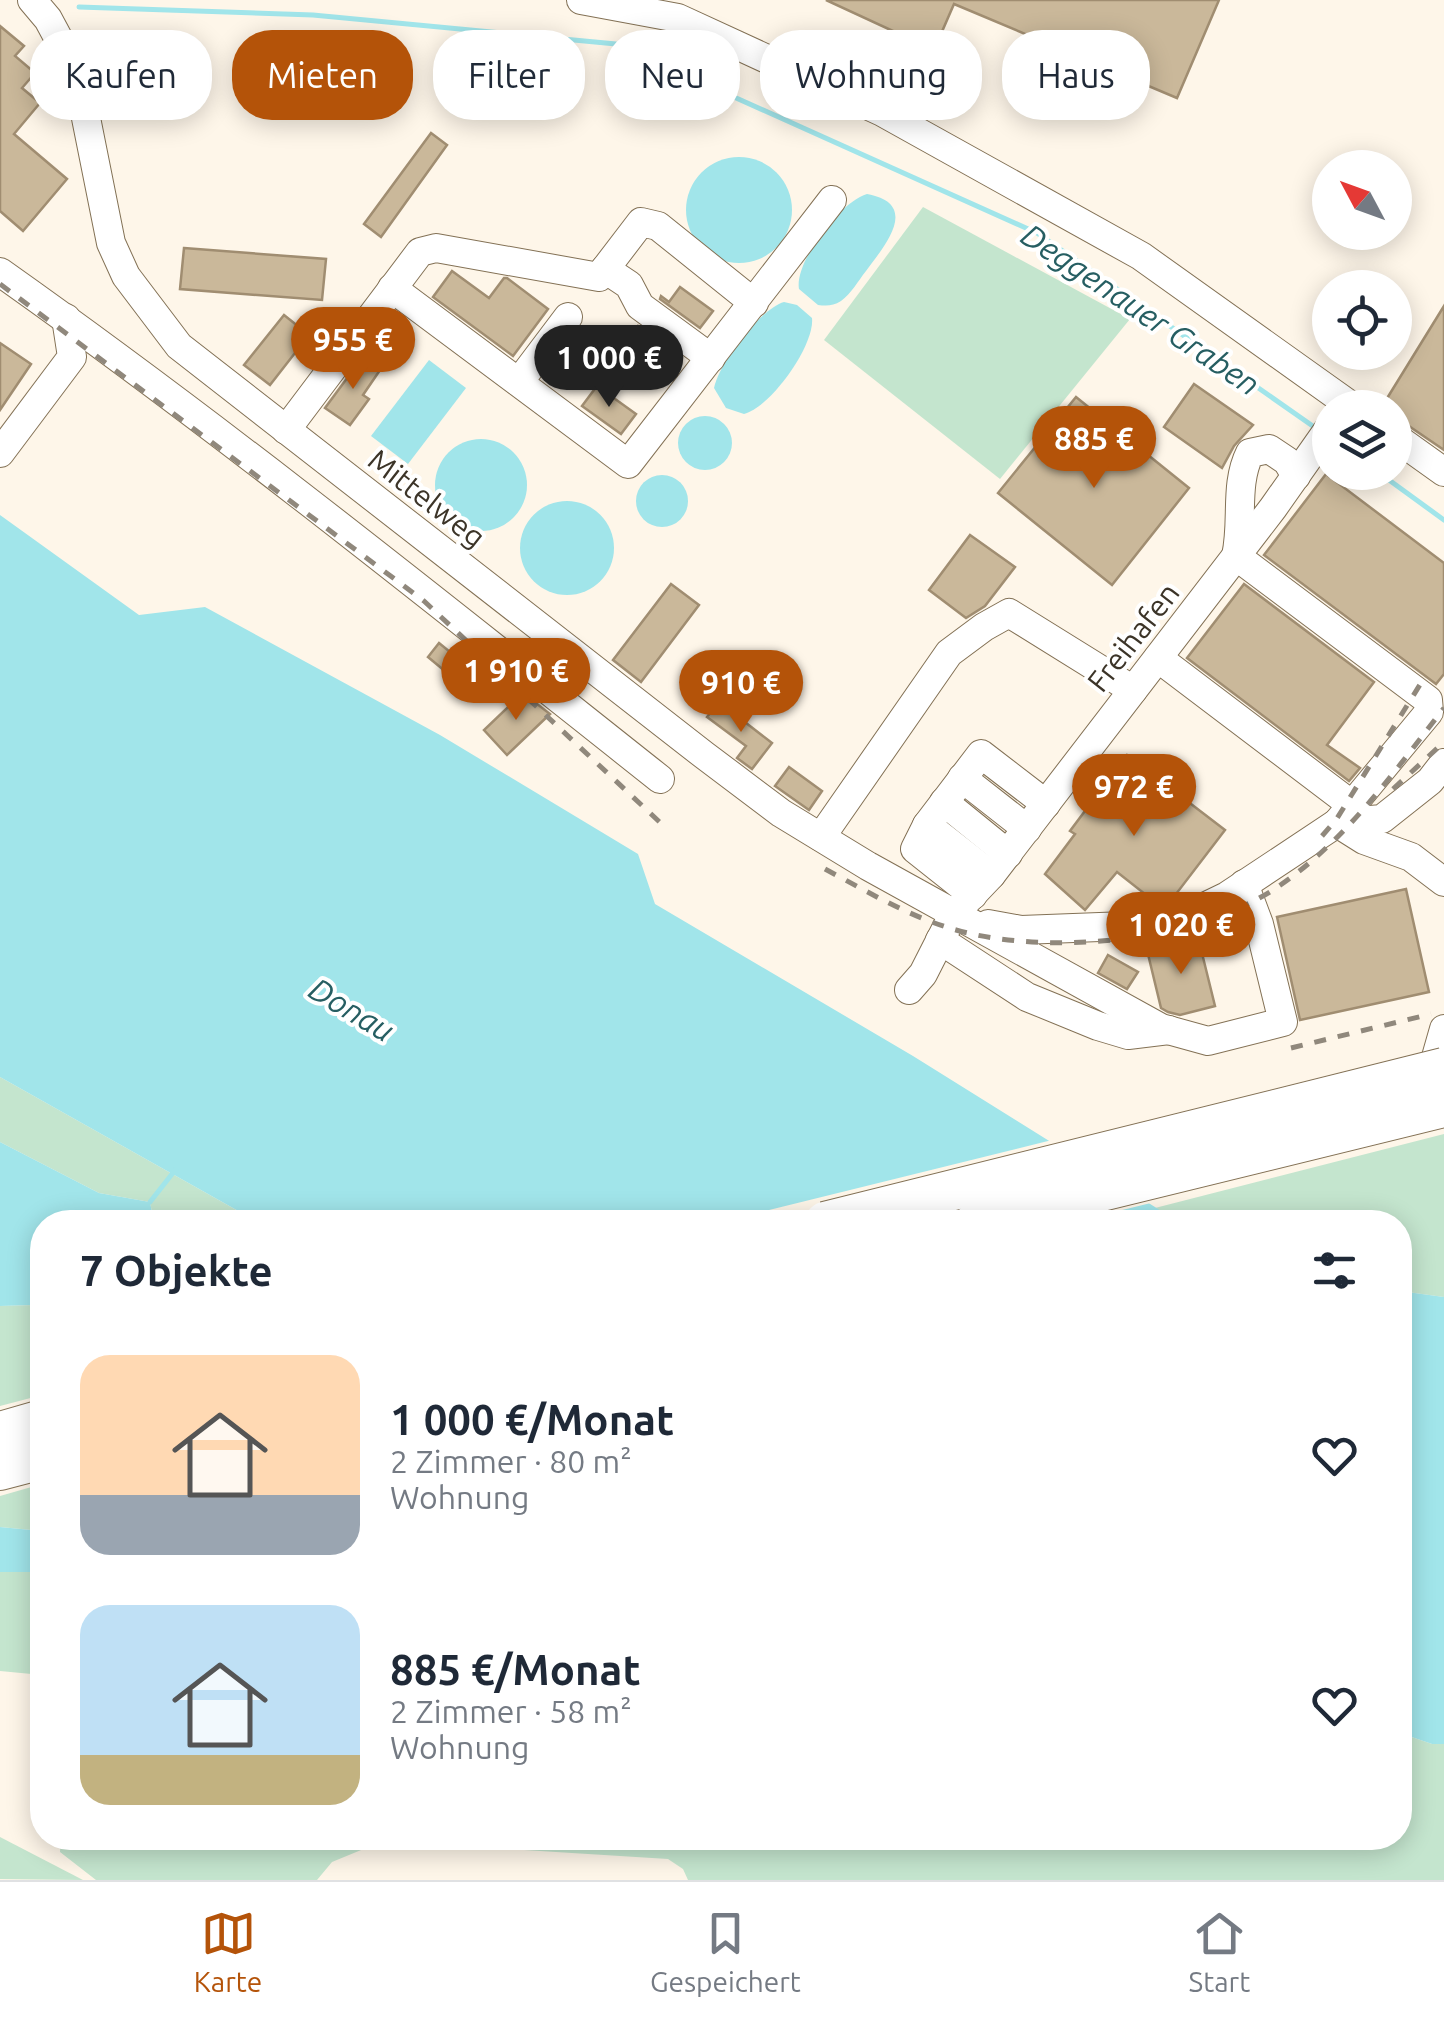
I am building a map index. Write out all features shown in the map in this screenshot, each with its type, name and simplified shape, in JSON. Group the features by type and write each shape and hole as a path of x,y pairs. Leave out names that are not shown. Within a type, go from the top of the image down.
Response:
{"highway":[{"path":"873,1210 1444,1068"},
{"path":"1028,1210 1430,1117"},
{"path":"0,1432 30,1423"},
{"path":"0,1470 30,1462"}],"street":[{"name":"Mittelweg","path":"32,0 48,19 78,73 111,243 126,276 179,346 781,812 820,837 973,896"},
{"path":"581,0 678,18 882,112 1141,256 1326,390"},
{"path":"392,288 628,464 832,200"},
{"path":"286,430 420,252 436,248 599,277 642,222 658,226 754,302"},
{"path":"606,269 629,285 640,306 710,358"},
{"path":"0,272 412,582 660,779"},
{"path":"519,382 568,317"},
{"path":"0,454 72,357 66,318"},
{"path":"127,364 179,346"},
{"path":"1046,804 981,754 935,814 915,848 1021,930 1126,926 1196,911 1244,884 1344,814 1429,712 1428,700 1236,556 1241,534 1240,473 1250,453 1269,449 1287,461 1296,476"},
{"path":"1412,449 1444,472"},
{"name":"Freihafen","path":"909,990 973,896 1312,453"},
{"path":"820,837 949,653 1009,613 1133,690"},
{"path":"1158,658 1344,814 1364,840 1411,857 1444,882"},
{"path":"1344,814 1382,819 1430,781 1444,763"},
{"path":"962,778 1027,829"},
{"path":"935,814 973,896 1169,1030 1208,1041 1283,1022 1259,924 1244,884"},
{"path":"1430,1117 1444,1029"}],"green space":[{"path":"923,207 1130,319 1000,479 824,340"},
{"path":"0,1077 237,1210 152,1210 150,1202 99,1193 0,1142"},
{"path":"1444,1134 1444,1297 1412,1293 1412,1210 1155,1208"},
{"path":"30,1305 30,1398 0,1406 0,1306"},
{"path":"30,1487 30,1530 0,1527 0,1496"},
{"path":"0,1572 30,1572 30,1674 0,1671"},
{"path":"1412,1737 1444,1744 1444,1880 688,1880 683,1869 668,1859 526,1850 1412,1850"},
{"path":"0,1837 83,1880 0,1879"},
{"path":"361,1850 332,1862 317,1880 96,1880 60,1852"}],"water":[{"path":"739,157 759,161 777,172 788,190 792,210 788,230 777,248 759,259 739,263 719,259 701,248 690,230 686,210 690,190 701,172 719,161"},
{"path":"867,194 892,207 895,216 889,238 845,298 833,305 818,305 799,289 804,264 833,220"},
{"path":"784,302 797,305 812,318 799,358 778,388 755,409 744,414 726,408 714,388 717,377 742,338 764,315"},
{"path":"429,360 466,388 408,464 371,436"},
{"path":"705,416 724,424 732,443 724,462 705,470 686,462 678,443 686,424"},
{"path":"481,439 499,442 514,452 524,467 524,503 514,518 499,528 481,531 463,528 448,518 438,503 435,485 438,467 448,452 463,442"},
{"path":"662,475 680,483 688,501 680,519 662,527 644,519 636,501 644,483"},
{"path":"567,501 585,504 601,514 611,530 611,566 601,582 585,592 567,595 549,592 533,582 523,566 520,548 523,530 533,514 549,504"},
{"name":"Donau","path":"0,515 139,615 205,607 440,735 638,854 655,904 913,1056 1160,1210 237,1210 0,1077"},
{"path":"0,1142 99,1193 150,1202 152,1210 30,1210 30,1305 0,1306"},
{"path":"1412,1293 1444,1297 1444,1744 1412,1737"},
{"path":"0,1527 30,1530 30,1572 0,1572"}],"pier":[{"path":"1052,1140 1155,1202 1122,1210 769,1210"}],"building":[{"path":"826,0 1219,0 1177,98 1150,87 1150,30 1016,30 954,4 943,30 891,30"},
{"path":"0,26 24,46 15,56 30,69 30,79 22,88 30,95 30,115 14,134 67,179 23,231 0,211"},
{"path":"431,133 447,145 381,237 364,224"},
{"path":"184,248 326,259 322,300 180,289"},
{"path":"452,271 489,298 507,278 548,309 513,356 433,297"},
{"path":"680,287 713,311 700,328 660,299 661,296 669,302"},
{"path":"1444,306 1444,450 1412,428 1412,390 1392,390 1405,370 1412,370 1412,358"},
{"path":"284,315 309,335 270,385 244,365"},
{"path":"638,326 652,336 639,353 626,342"},
{"path":"0,343 31,364 0,410"},
{"path":"362,358 380,370 363,395 369,399 350,425 325,408"},
{"path":"1194,384 1253,425 1234,446 1222,468 1164,427"},
{"path":"597,386 636,414 621,434 582,406"},
{"path":"1076,397 1189,488 1112,585 998,493"},
{"path":"1314,490 1347,490 1444,563 1444,674 1436,684 1264,555"},
{"path":"970,535 1015,567 985,606 966,618 929,590"},
{"path":"671,584 699,605 641,682 613,660"},
{"path":"1244,584 1374,682 1327,745 1360,768 1349,781 1187,658"},
{"path":"439,643 473,663 458,682 428,657"},
{"path":"523,693 550,714 507,755 484,730"},
{"path":"719,702 772,743 752,769 737,758 746,746 707,717"},
{"path":"1127,755 1225,830 1173,898 1155,902 1117,872 1085,910 1045,874 1075,834 1070,831"},
{"path":"789,767 822,791 809,810 775,786"},
{"path":"1406,889 1429,992 1300,1020 1277,917"},
{"path":"1198,937 1215,1006 1180,1015 1168,1012 1161,1008 1147,950"},
{"path":"1108,955 1138,972 1127,989 1098,973"}],"waterway":[{"name":"Deggenauer Graben","path":"79,7 313,15 616,44 1037,233 1312,426"},
{"name":"Deggenauer Graben","path":"1403,490 1444,520"},
{"path":"150,1202 176,1169"}],"railway":[{"path":"0,284 424,601 666,828"},
{"path":"1322,836 1336,820 1421,683"},
{"path":"825,869 922,918 993,938 1033,942 1118,939 1202,922 1240,908 1299,872 1366,806 1444,708"},
{"path":"1393,789 1444,742"},
{"path":"1291,1048 1431,1014"}]}
